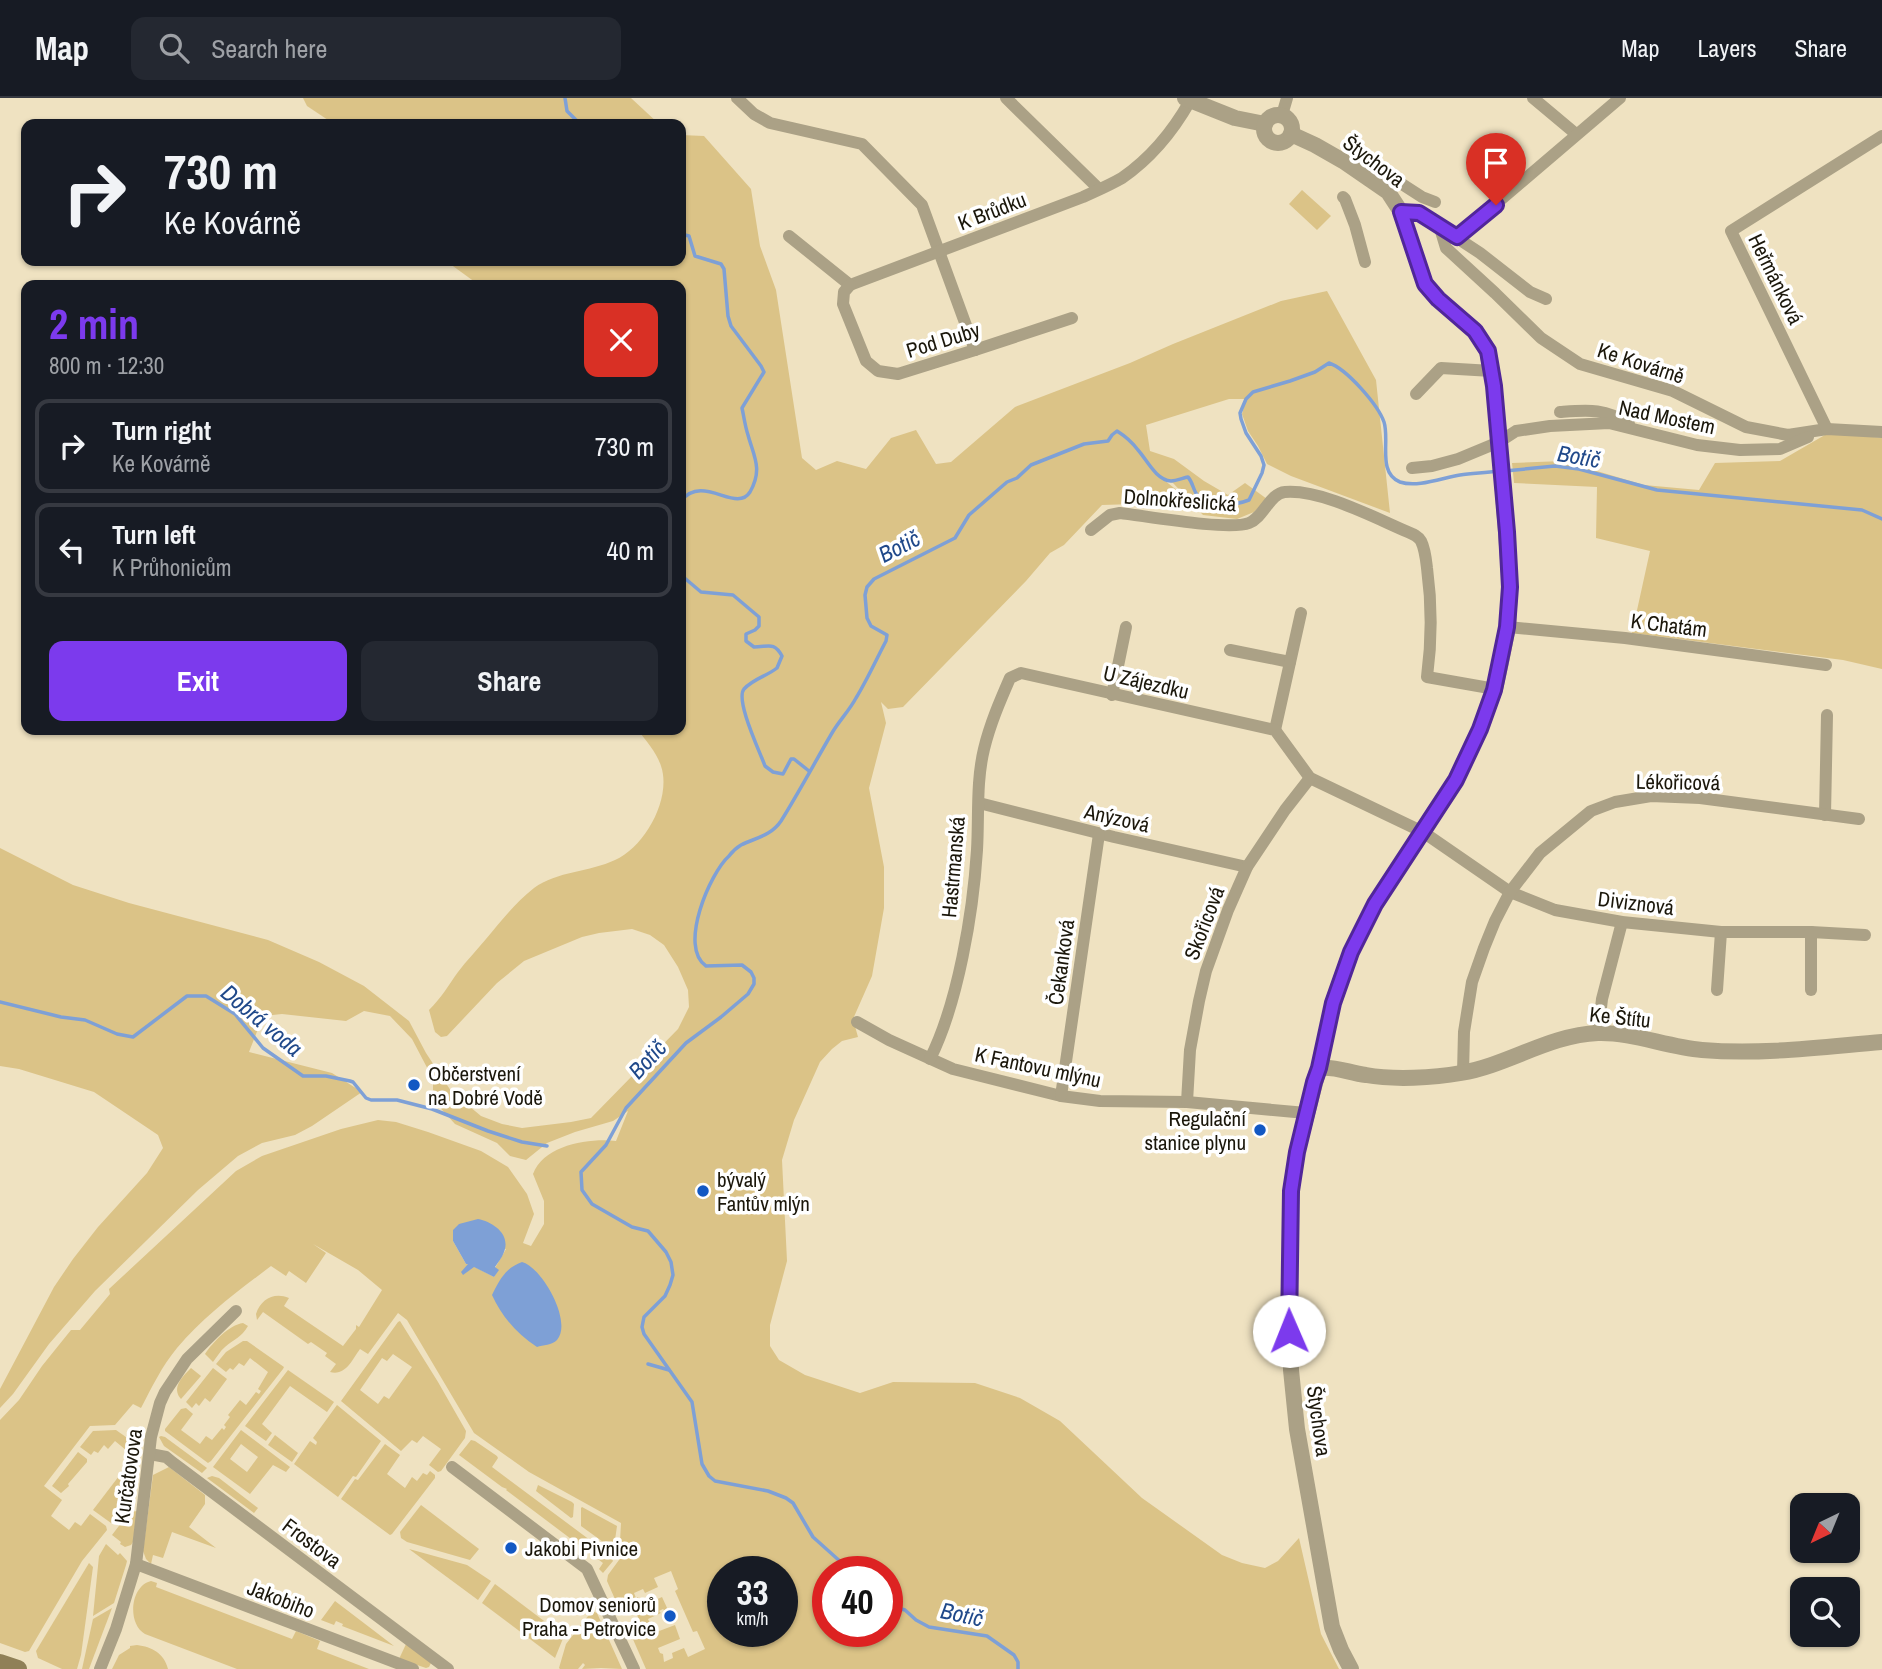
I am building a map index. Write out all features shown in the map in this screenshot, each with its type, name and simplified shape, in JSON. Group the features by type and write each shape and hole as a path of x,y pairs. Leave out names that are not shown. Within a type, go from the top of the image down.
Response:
{"main road":[{"path":"0,1663 18,1669"}],"street":[{"path":"737,98 754,114 770,123 862,144 922,205 975,350"},
{"path":"1006,98 1098,189"},
{"path":"1282,115 1287,98"},
{"path":"1534,98 1576,134"},
{"path":"1457,237 1620,98"},
{"name":"K Brůdku","path":"850,285 1083,197 1120,179 1144,162 1170,132 1187,99"},
{"name":"Štychova","path":"1187,99 1235,118 1265,124 1268,138 1276,142 1285,140 1291,134 1315,145 1388,192 1401,212 1425,284 1475,331 1488,351 1500,446 1510,587 1507,627 1494,690 1480,729 1456,780 1375,904 1351,952 1333,1003 1297,1152 1291,1191 1289,1311 1297,1429 1332,1627 1352,1669"},
{"path":"1265,124 1271,117 1282,115 1291,124 1291,134"},
{"name":"Heřmánková","path":"1827,429 1731,231 1882,136"},
{"path":"1348,164 1360,158 1422,197 1435,202"},
{"path":"1343,197 1355,225 1365,262"},
{"path":"1401,212 1419,213 1457,237 1530,292 1546,299"},
{"name":"Ke Kovárně","path":"1440,228 1446,248 1541,338 1580,364 1673,391 1745,427 1788,435 1827,429 1882,432"},
{"path":"789,236 850,285"},
{"name":"Pod Duby","path":"850,285 844,292 843,304 866,361 878,371 898,374 1072,318"},
{"path":"1416,394 1441,369 1492,371"},
{"path":"1560,412 1609,412 1637,431"},
{"name":"Nad Mostem","path":"1412,468 1458,459 1500,446 1516,431 1550,426 1609,423 1697,445 1740,450 1780,449 1827,429"},
{"name":"Dolnokřeslická","path":"1091,530 1110,515 1121,513 1212,524 1249,523 1283,491 1331,500 1408,532 1418,537 1421,542 1431,596 1432,645 1427,677 1494,690"},
{"path":"1301,613 1275,730 1310,778 1423,832"},
{"path":"1112,695 1126,627"},
{"name":"K Chatám","path":"1507,627 1625,638 1826,665"},
{"path":"1230,650 1290,662"},
{"name":"U Zájezdku","path":"1010,678 1021,673 1275,730"},
{"name":"Hastrmanská","path":"930,1059 958,976 966,934 974,884 979,785 984,751 990,727 1010,678"},
{"path":"1825,815 1827,715"},
{"name":"Skořicová","path":"1187,1102 1190,1050 1201,991 1228,910 1247,867 1310,778"},
{"name":"Lékořicová","path":"1463,1073 1464,1032 1472,982 1484,948 1510,892 1540,853 1591,811 1615,802 1651,796 1700,798 1859,819"},
{"name":"Anýzová","path":"979,803 1099,834 1247,867"},
{"name":"Diviznová","path":"1423,832 1510,892 1555,910 1622,922 1721,932 1866,935"},
{"name":"Čekanková","path":"1061,1096 1099,834"},
{"path":"1598,1033 1602,999 1622,922"},
{"path":"1717,990 1721,932"},
{"path":"1811,932 1811,990"},
{"name":"K Fantovu mlýnu","path":"857,1022 953,1069 1061,1096 1100,1101 1187,1102 1306,1113"},
{"name":"Ke Štítu","path":"1319,1068 1336,1068 1366,1076 1388,1077 1428,1077 1463,1073 1578,1034 1598,1033 1699,1050 1747,1053 1882,1042"},
{"name":"Kurčatovova","path":"100,1669 116,1629 136,1564 151,1437 160,1404 178,1371 192,1353 236,1311"},
{"name":"Frostova","path":"150,1454 166,1457 448,1669"},
{"path":"452,1467 587,1569 634,1669"},
{"name":"Jakobiho","path":"136,1564 413,1669"}],"shaded area":[{"path":"303,98 631,98 654,119 326,119 307,106"},
{"path":"686,135 704,136 751,189 760,246 776,290 802,458 816,470 837,461 866,469 891,438 916,430 936,464 951,462 1015,407 1281,301 1327,291 1376,380 1390,513 1291,476 1267,464 1248,431 1242,414 1246,399 1229,399 1146,425 1150,451 1174,459 1228,495 1245,483 1267,499 1254,512 1237,519 1203,515 1173,483 1164,480 1183,495 1179,508 1135,504 1102,505 1064,545 1050,553 903,707 888,709 881,702 886,723 869,788 884,867 884,908 872,976 853,1019 858,1037 842,1041 820,1062 794,1120 782,1160 787,1261 770,1325 770,1346 779,1360 805,1375 860,1393 893,1382 975,1383 1020,1398 1060,1421 1142,1498 1222,1555 1265,1568 1278,1561 1299,1538 1321,1634 1339,1669 646,1669 632,1637 634,1630 641,1624 634,1608 625,1610 618,1606 607,1581 608,1575 619,1560 621,1523 529,1472 474,1433 407,1320 398,1313 368,1354 360,1349 348,1366 336,1373 330,1372 336,1364 325,1356 327,1353 311,1342 308,1344 263,1312 257,1320 256,1314 261,1304 273,1296 283,1296 289,1298 284,1306 343,1346 356,1329 356,1325 359,1327 382,1290 358,1270 313,1244 326,1253 306,1283 289,1271 286,1276 271,1266 222,1304 187,1336 167,1362 141,1408 133,1404 115,1425 90,1426 44,1486 62,1500 51,1516 69,1530 75,1522 81,1526 90,1514 106,1526 107,1530 82,1561 29,1651 0,1643 0,1420 19,1400 71,1330 80,1330 110,1294 109,1289 236,1171 262,1156 341,1129 378,1120 396,1122 481,1151 508,1167 527,1194 534,1214 523,1243 531,1246 544,1224 544,1201 533,1174 539,1164 557,1150 581,1142 616,1141 628,1111 613,1121 547,1143 526,1160 510,1156 497,1143 455,1124 433,1100 433,1079 412,1039 390,1016 364,1011 346,1021 282,1014 263,1016 249,1052 332,1073 362,1092 295,1135 262,1143 238,1156 198,1190 95,1291 49,1344 0,1408 0,1389 54,1287 98,1227 147,1173 163,1148 158,1135 94,1092 19,1069 0,1066 0,848 73,885 129,903 268,940 319,962 364,986 409,1021 451,1091 481,1116 522,1128 591,1118 678,1029 689,1007 688,990 678,967 664,945 650,935 632,929 599,933 582,937 524,961 497,983 447,1036 441,1037 435,1032 429,1010 465,963 527,893 553,878 615,860 636,844 653,820 663,792 661,766 642,735 686,735 686,280 472,280 453,266 686,266","holes":["453,1241 506,1249 495,1268 498,1270 494,1277 470,1262 466,1264","671,1571 678,1589 675,1591 693,1632 697,1631 705,1649 688,1657 684,1648 672,1653 673,1658 664,1662 663,1654 658,1648 680,1639 675,1625 654,1633 648,1619 661,1613 659,1611 663,1609 668,1610 662,1597 640,1607 638,1597 636,1598 634,1593 643,1589 645,1593 658,1587 654,1578"]},
{"path":"1302,190 1331,216 1317,230 1289,204"},
{"path":"1830,432 1882,438 1882,669 1843,660 1632,633 1650,551 1596,538 1597,487 1514,483 1512,463 1563,461 1644,485 1699,490 1715,463 1780,461"},
{"path":"400,1321 466,1431 465,1438 438,1472 429,1465 441,1449 423,1436 417,1443 412,1440 401,1451 341,1401","holes":["393,1354 412,1367 389,1399 384,1396 378,1404 360,1390 382,1358 387,1361"]},
{"path":"243,1323 248,1326 245,1330 223,1349 213,1362 205,1354 208,1349 227,1331"},
{"path":"247,1341 284,1367 208,1463 165,1429 181,1409 186,1408 193,1414 181,1430 200,1444 206,1436 212,1440 222,1428 224,1430 230,1417 228,1415 240,1400 246,1405 256,1392 259,1394 261,1391 258,1389 268,1372 250,1358 244,1366 239,1363 233,1370 230,1368 226,1372 216,1364 226,1352"},
{"path":"191,1368 201,1376 181,1399 177,1387"},
{"path":"213,1368 227,1379 210,1402 205,1398 199,1406 196,1403 192,1408 186,1402"},
{"path":"288,1370 334,1402 327,1412 290,1386 262,1424 272,1433 266,1441 245,1426"},
{"path":"337,1405 381,1441 338,1497 294,1464 310,1441 316,1445 317,1442 313,1438"},
{"path":"116,1430 134,1444 138,1452 135,1477 123,1471 128,1470 127,1463 132,1455 115,1441 108,1449 104,1445 98,1453 94,1451 91,1455 80,1447 93,1431"},
{"path":"241,1430 290,1467 286,1472 273,1465 250,1494 213,1467","holes":["241,1444 258,1457 247,1472 230,1459"]},
{"path":"275,1435 298,1453 292,1462 268,1445"},
{"path":"159,1437 207,1468 202,1473 164,1446"},
{"path":"471,1440 497,1456 492,1467 610,1555 613,1561 603,1573 599,1569 603,1563 459,1455"},
{"path":"385,1444 400,1455 387,1474 405,1488 412,1477 417,1481 423,1473 427,1475 430,1471 435,1475 390,1535 341,1499"},
{"path":"78,1452 87,1462 61,1493 52,1486"},
{"path":"169,1467 205,1495 205,1504 189,1527 216,1548 172,1532 163,1558 153,1555 151,1564 143,1551 153,1475"},
{"path":"119,1476 130,1484 132,1496 111,1523 93,1510"},
{"path":"207,1478 219,1478 258,1508 254,1513"},
{"path":"538,1485 572,1502 573,1517 536,1491"},
{"path":"421,1505 479,1549 470,1560 401,1538 400,1532"},
{"path":"582,1507 617,1526 614,1547 610,1547 581,1526"},
{"path":"137,1511 133,1542 125,1547 112,1535 128,1514"},
{"path":"106,1544 127,1561 114,1603 93,1616 99,1556"},
{"path":"409,1549 467,1565 491,1581 478,1600"},
{"path":"89,1563 93,1567 81,1655 77,1669 62,1669 38,1658 36,1651"},
{"path":"151,1581 157,1583 156,1587 292,1639 296,1631 320,1641 317,1649 369,1669 237,1669 145,1634 135,1622 133,1606 139,1590"},
{"path":"495,1584 564,1636 555,1658 482,1603"},
{"path":"335,1601 394,1646 342,1626 343,1624 336,1621 334,1625 321,1620"},
{"path":"112,1608 89,1669 82,1669 93,1619"},
{"path":"592,1611 597,1613 622,1669 582,1669 585,1665 583,1663 578,1669 560,1669 566,1644"},
{"path":"407,1642 431,1663 429,1667 399,1659"},
{"path":"137,1645 157,1652 168,1669 112,1669 119,1655 130,1646"}],"water":[{"path":"478,1219 495,1226 505,1240 504,1252 495,1267 499,1270 494,1277 474,1267 463,1275 461,1272 468,1264 453,1241 453,1230 459,1224"},
{"path":"522,1262 530,1266 546,1284 558,1309 561,1332 557,1340 550,1344 537,1347 523,1336 505,1318 492,1295 507,1271"}],"waterway":[{"path":"565,98 567,111 575,119"},
{"path":"686,235 689,236 695,256 721,264 724,269 731,326 764,372 742,408 757,470 750,492 744,498 736,499 699,491 686,497"},
{"name":"Botič","path":"834,1556 813,1537 793,1503 786,1498 768,1491 715,1481 709,1476 702,1464 692,1402 644,1334 642,1327 644,1317 665,1296 670,1285 673,1275 671,1262 648,1231 632,1227 592,1204 582,1190 581,1172 606,1145 626,1108 686,1043 748,994 754,984 751,972 742,965 706,966 698,957 695,943 700,910 713,878 731,853 741,845 768,833 781,821 868,677 887,635 871,626 867,618 867,587 874,579 955,538 969,515 1031,465 1084,444 1108,441 1117,431 1133,444 1161,477 1171,481 1188,477 1197,495 1204,500 1223,505 1249,500 1264,465 1241,419 1240,413 1246,399 1253,392 1315,372 1329,363 1353,380 1381,415 1385,429 1386,464 1393,478 1414,484 1498,471"},
{"name":"Botič","path":"1505,471 1555,466 1579,469 1657,490 1862,510 1882,519"},
{"path":"686,579 701,592 733,595 759,617 759,626 746,634 746,641 754,647 776,648 782,656 777,668 744,689 742,695 745,715 765,766 773,772 783,774 791,759 794,759 809,771"},
{"name":"Dobrá voda","path":"0,1002 85,1020 117,1034 133,1037 187,996 206,996 235,1014 263,1048 303,1076 326,1076 350,1081 371,1100 397,1100 432,1109 522,1142 547,1146"},
{"path":"648,1364 669,1370"},
{"name":"Botič","path":"903,1609 929,1627 987,1636 1014,1655 1018,1669"}],"place":[{"name":"Občerstvení na Dobré Vodě","path":"414,1085"},
{"name":"Regulační stanice plynu","path":"1260,1130"},
{"name":"bývalý Fantův mlýn","path":"703,1191"},
{"name":"Jakobi Pivnice","path":"511,1548"},
{"name":"Domov seniorů Praha - Petrovice","path":"670,1616"}],"route":[{"path":"1289,1331 1291,1191 1297,1152 1333,1003 1351,952 1375,904 1456,780 1480,729 1502,662 1507,627 1510,587 1507,532 1494,386 1488,351 1475,331 1425,284 1401,212 1419,213 1457,237 1496,205"}]}
